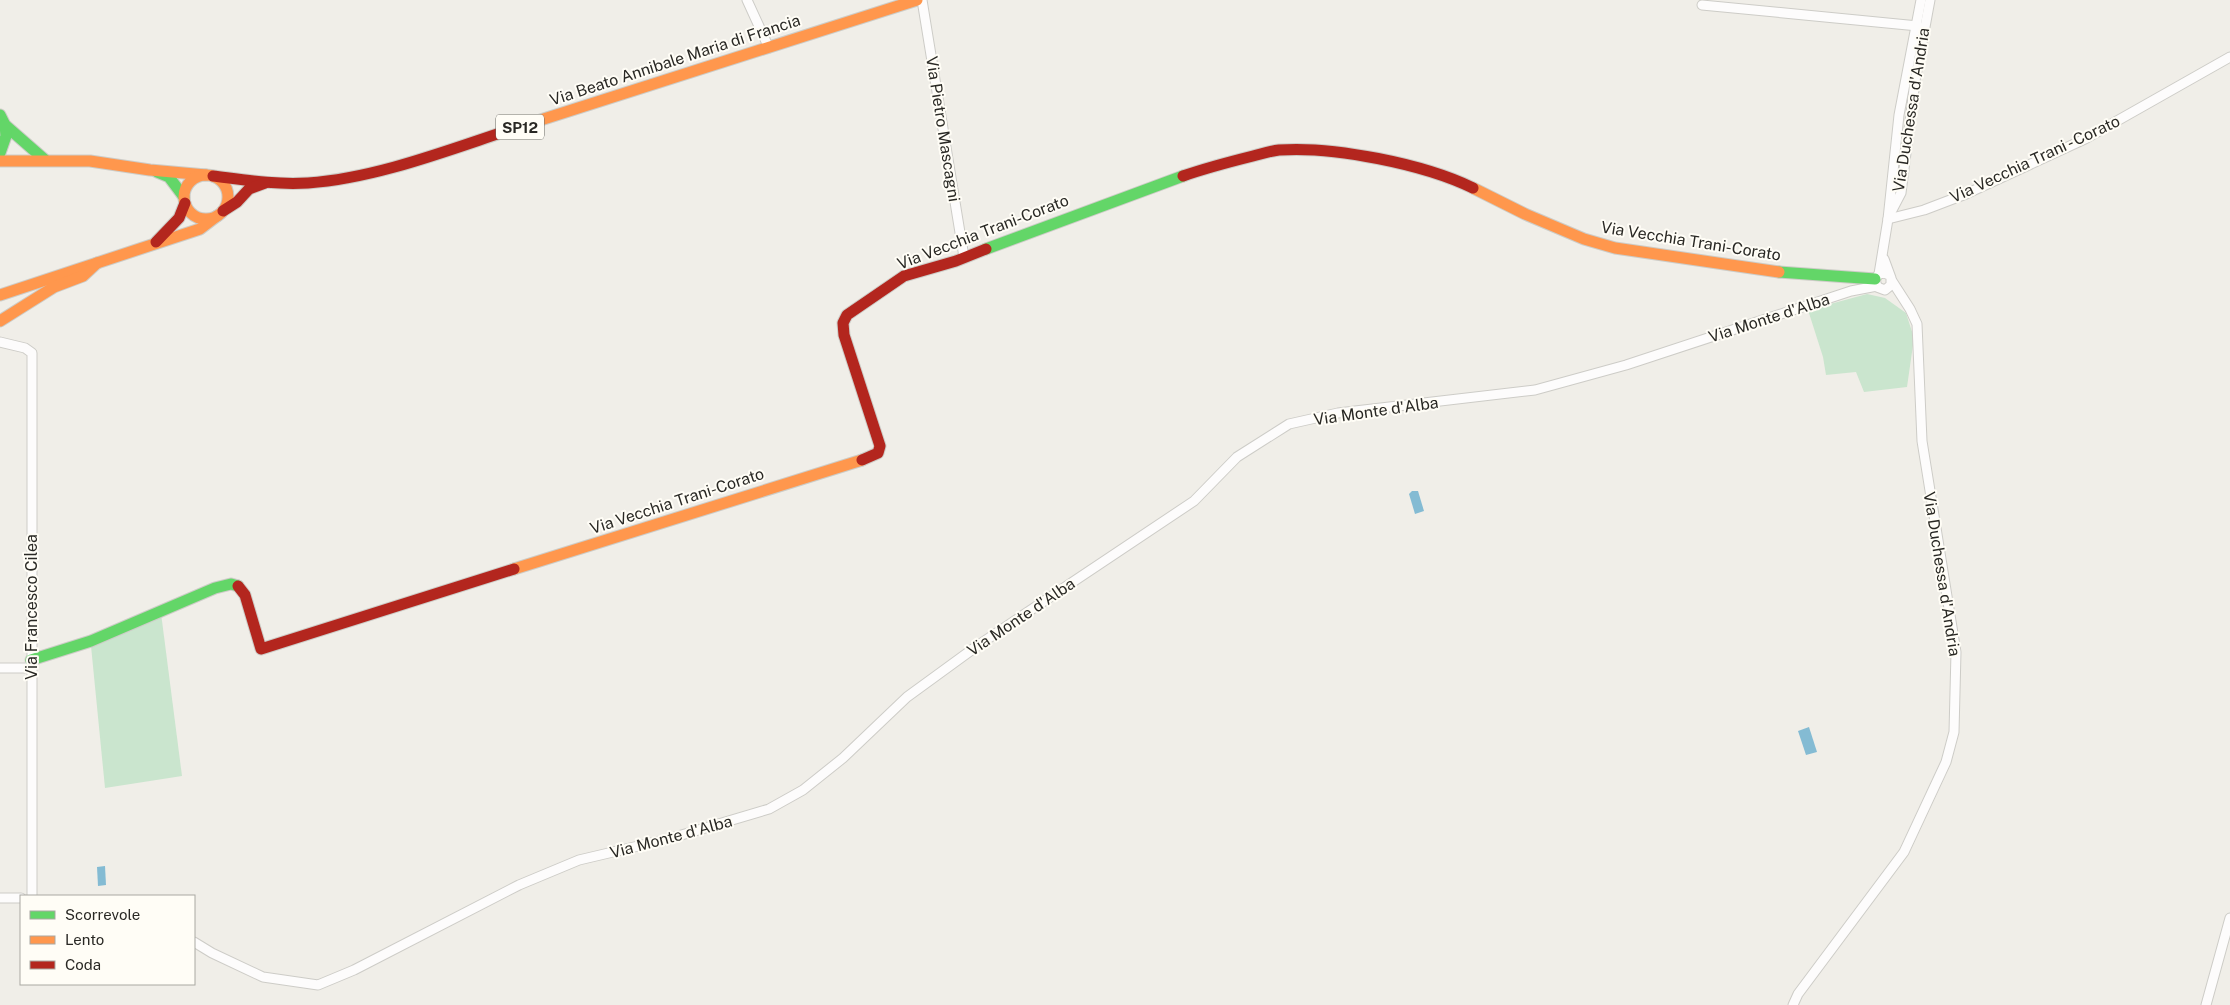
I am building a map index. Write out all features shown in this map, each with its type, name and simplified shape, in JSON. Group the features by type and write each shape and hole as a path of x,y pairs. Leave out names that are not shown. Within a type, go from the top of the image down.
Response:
{"main road":[{"name":"Via Beato Annibale Maria di Francia","path":"150,170 210,175 266,183 343,180 377,172 917,0"},
{"path":"0,153 6,136 3,120"},
{"path":"3,120 45,160"},
{"name":"Via Vecchia Trani-Corato","path":"31,664 90,643 159,610 232,584 241,587 245,595 261,649 874,456 878,453 880,446 844,335 843,323 847,315 904,276 964,257 1033,230 1216,165 1278,150 1327,150 1399,164 1458,181 1584,240 1615,248 1764,271 1842,275 1879,282"},
{"path":"0,160 90,160 150,170 169,177 185,200 192,214 198,217 211,218 220,213 226,205 227,191 219,179 210,175 200,176 188,184 185,200 179,218 169,231 153,245"},
{"name":"Via Beato Annibale Maria di Francia","path":"0,294 200,229 236,202 249,189 266,183"},
{"path":"0,321 54,287 83,276 97,263"}],"street":[{"path":"747,0 769,48"},
{"name":"Via Pietro Mascagni","path":"922,0 964,257"},
{"name":"Via Duchessa d'Andria","path":"1879,282 1899,114 1919,26 1921,0"},
{"name":"Via Duchessa d'Andria","path":"1919,26 1930,0"},
{"path":"1702,5 1919,26"},
{"name":"Via Vecchia Trani - Corato","path":"1888,219 1924,210 1966,194 2085,139 2230,57"},
{"name":"Via Duchessa d'Andria","path":"1793,1005 1798,994 1904,852 1946,762 1954,732 1956,652 1922,442 1918,392 1917,324 1910,308 1891,278 1883,256"},
{"path":"1884,273 1891,278 1890,287 1879,282 1884,273"},
{"path":"1842,275 1851,292"},
{"path":"1879,282 1910,308"},
{"name":"Via Monte d'Alba","path":"195,943 212,953 263,977 318,985 354,970 520,885 580,860 668,839 769,810 803,790 837,763 915,691 976,646 1194,500 1237,457 1288,424 1338,413 1535,390 1626,366 1879,282"},
{"name":"Via Francesco Cilea","path":"0,342 25,348 32,353 32,895"},
{"path":"0,668 31,664"},
{"path":"0,898 20,898"},
{"path":"2206,1005 2230,918"}],"green space":[{"path":"1867,294 1885,298 1906,313 1914,338 1907,387 1864,392 1856,372 1826,375 1823,357 1808,310"},
{"path":"161,613 182,776 105,788 91,646"}],"water":[{"path":"1412,491 1418,491 1424,511 1415,514 1409,494"},
{"path":"1809,727 1817,752 1806,755 1798,731"},
{"path":"105,866 106,885 98,886 97,867"}],"traffic: fast":[{"path":"0,115 5,125 45,160"},
{"path":"0,153 6,136 5,125"},
{"path":"157,172 169,177 184,197"},
{"path":"986,249 1183,176"},
{"path":"1779,272 1875,279"},
{"path":"31,660 91,641 215,588 231,584 238,586"}],"traffic: slow":[{"path":"528,124 917,0"},
{"path":"0,161 90,161 150,170 206,175"},
{"path":"206,175 218,179 224,185 228,197 224,209 218,215 206,219 194,215 188,209 184,197 188,185 194,179 206,175"},
{"path":"1473,188 1525,214 1584,239 1615,248 1779,272"},
{"path":"0,295 200,229 217,216"},
{"path":"0,321 54,287 83,276 97,263"},
{"path":"514,569 862,460"}],"traffic: jam":[{"path":"213,176 284,183 336,180 419,160 528,124"},
{"path":"1183,176 1269,152 1301,150 1378,158 1430,171 1473,188"},
{"path":"223,211 237,202 249,189 265,183"},
{"path":"156,242 179,218 185,203"},
{"path":"862,460 878,453 880,446 844,335 843,323 847,315 904,276 956,261 986,249"},
{"path":"238,586 245,595 261,649 514,569"}]}
